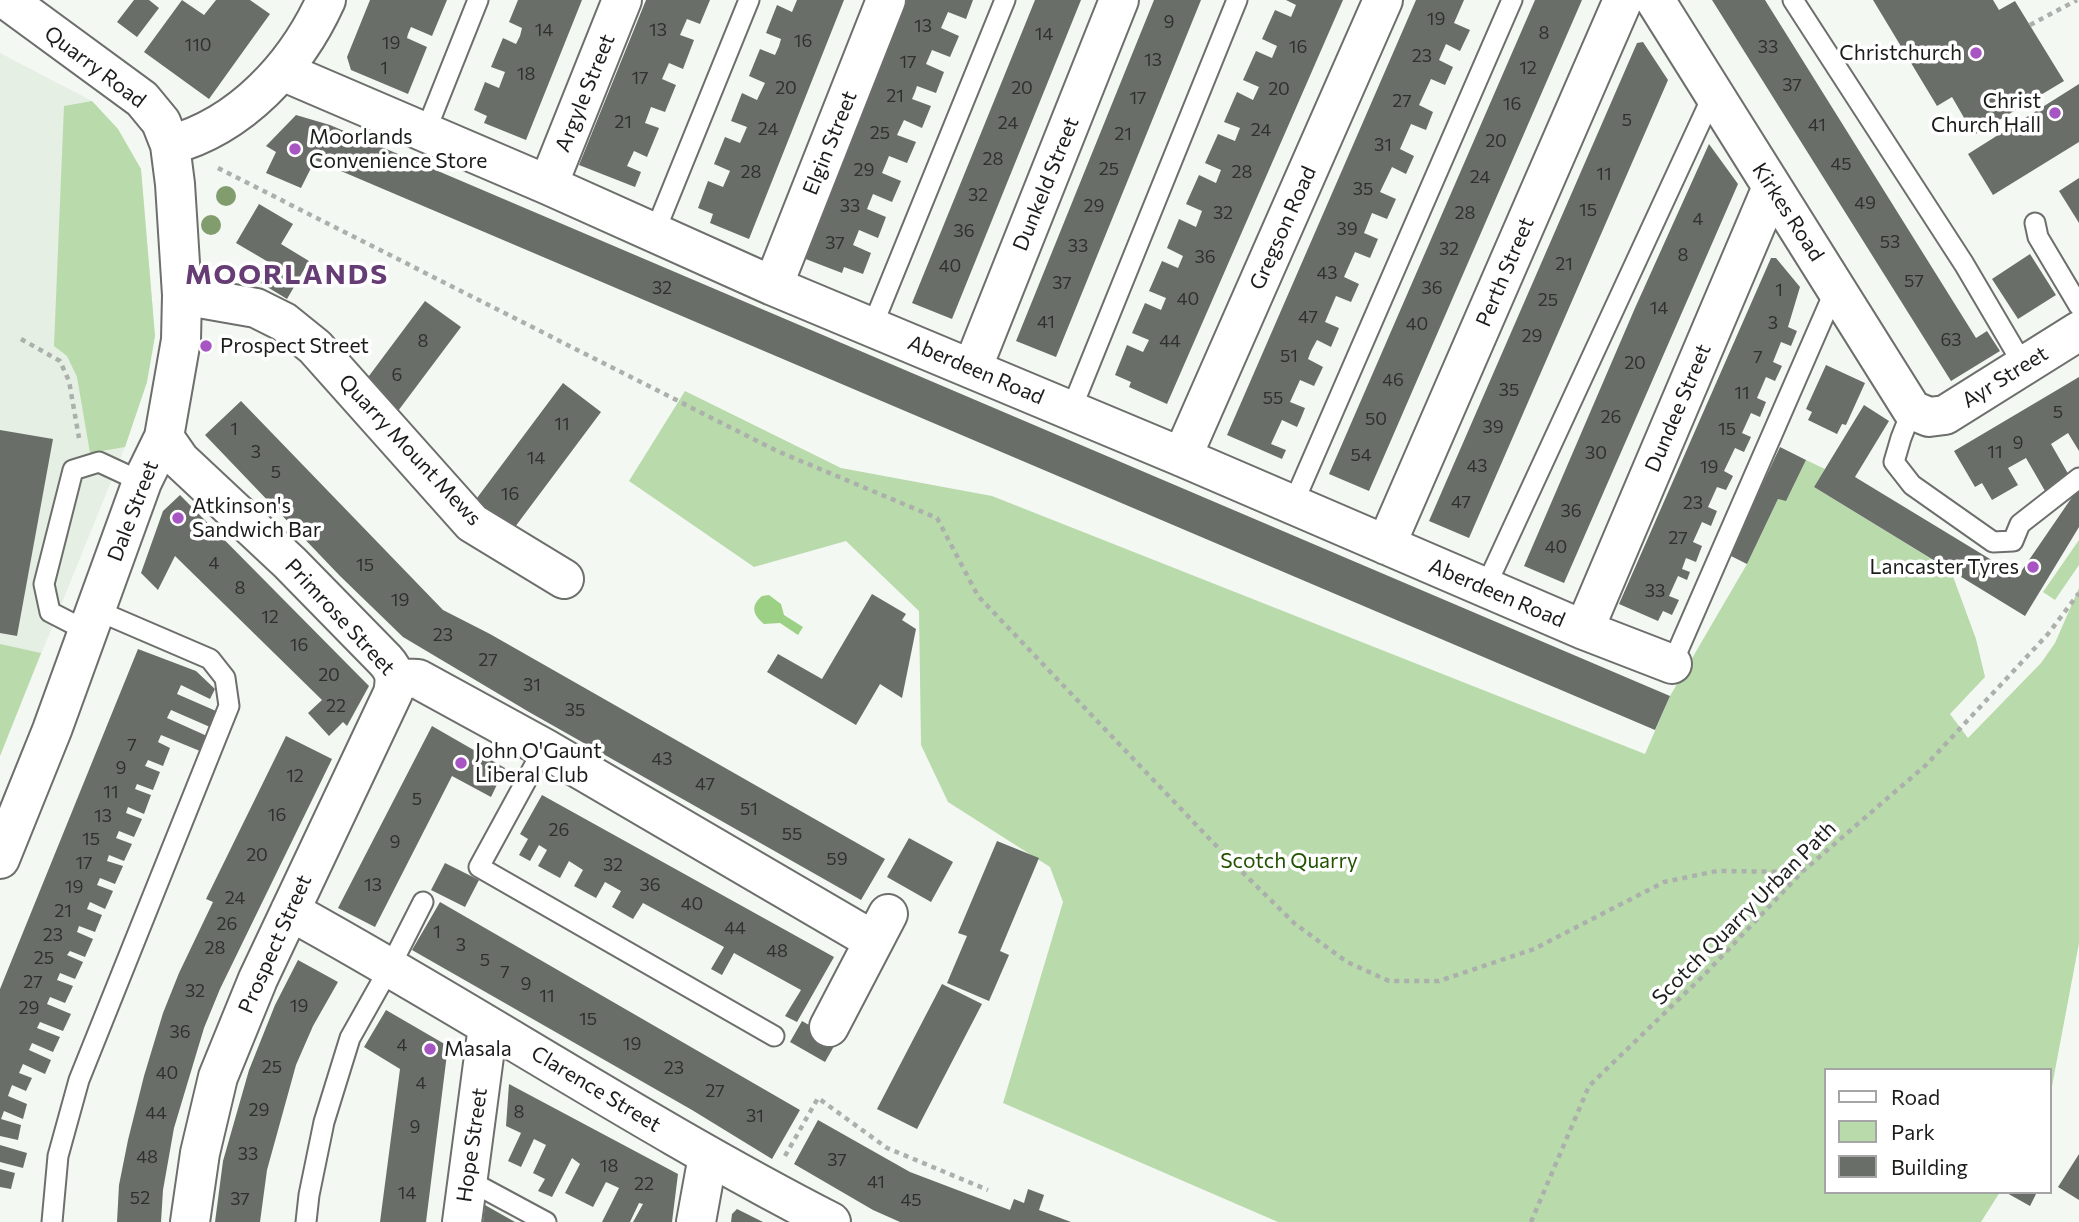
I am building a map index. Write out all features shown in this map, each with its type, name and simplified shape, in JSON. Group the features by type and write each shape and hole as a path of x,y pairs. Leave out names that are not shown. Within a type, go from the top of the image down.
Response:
{"street":[{"name":"Quarry Road","path":"8,0 142,99 161,122 170,145"},
{"path":"170,145 188,140 235,115 282,72 315,24 326,0"},
{"name":"Argyle Street","path":"548,185 622,0"},
{"name":"Elgin Street","path":"774,286 886,0"},
{"name":"Dunkeld Street","path":"972,369 1119,0"},
{"name":"Gregson Road","path":"1182,457 1383,0"},
{"name":"Kirkes Road","path":"1652,2 1836,288 1921,413"},
{"name":"Perth Street","path":"1386,545 1652,2"},
{"name":"Aberdeen Road","path":"282,72 548,185 774,286 1293,504 1584,630 1672,664"},
{"name":"Dale Street","path":"0,859 92,621 142,482 164,437 181,340 182,295 170,145"},
{"name":"Dundee Street","path":"1584,630 1772,187"},
{"name":"Quarry Mount Mews","path":"182,295 256,308 284,321 315,347 472,523 564,579"},
{"name":"Ayr Street","path":"1921,413 1945,415 2079,331"},
{"name":"Primrose Street","path":"164,437 180,460 290,563 385,660 393,669 396,678 418,680 881,928 829,1027"},
{"name":"Prospect Street","path":"190,1222 200,1153 218,1077 248,1000 393,693 396,678"},
{"name":"Clarence Street","path":"290,911 390,967 708,1156 831,1222"},
{"name":"Hope Street","path":"462,1222 488,1026"},
{"path":"696,1222 708,1156"}],"lane":[{"path":"425,133 478,0"},
{"path":"654,233 749,0"},
{"path":"872,327 1005,0"},
{"path":"1071,410 1237,0"},
{"path":"1293,504 1511,0"},
{"path":"1793,0 1964,264 2024,366"},
{"path":"1485,588 1713,95"},
{"path":"2035,223 2038,237 2079,306"},
{"path":"1672,664 1836,288"},
{"path":"1921,413 1900,438 1894,462 1912,485 1993,542 2013,541 2020,524 2079,478"},
{"path":"52,1222 58,1156 79,1080 229,706 225,678 210,659 92,621 50,612 44,584 73,470 99,462 142,482"},
{"path":"544,748 479,867 774,1035"},
{"path":"306,1222 324,1122 350,1038 423,902"},
{"path":"468,1180 547,1222"}],"path":[{"path":"2030,25 2077,0"},
{"path":"170,145 777,451 937,518 978,596 1224,854 1294,923 1347,962 1389,981 1439,981 1535,949 1664,882 1717,871 1802,872"},
{"path":"21,339 60,360 69,381 76,418"},
{"name":"Scotch Quarry Urban Path","path":"1531,1222 1589,1086 1704,974 1802,872 1926,765 2048,634 2079,593"},
{"path":"766,1189 818,1098 887,1148 988,1191"}],"shaded area":[{"path":"0,53 92,101 118,129 141,169 155,336 147,382 125,447 0,756"},
{"path":"769,595 781,604 784,615 803,627 798,635 780,623 764,624 757,617 754,610 756,603 762,596"}],"green space":[{"path":"92,101 118,129 141,169 155,336 147,382 125,447 90,453 77,377 67,356 54,346 64,106"},
{"name":"Scotch Quarry","path":"685,391 841,468 992,496 1645,754 1670,696 1747,564 1778,499 1786,500 1806,460 1825,469 1814,487 1951,571 1976,639 1985,677 1950,714 1968,738 2041,663 2055,643 2079,588 2079,943 2051,1091 2051,1068 1824,1068 1824,1194 1999,1194 1981,1222 1278,1222 1003,1103 1063,902 1050,867 948,802 921,745 919,611 846,541 754,567 629,481"},
{"path":"2079,540 2079,565 2055,600 2043,592"},
{"path":"0,644 41,653 0,756"}],"building":[{"path":"134,0 149,0 159,8 137,37 117,22"},
{"path":"182,0 204,15 216,0 250,0 270,14 209,99 144,52"},
{"path":"370,0 447,0 432,36 411,27 408,34 407,38 427,47 408,94 351,70 347,57"},
{"path":"518,0 582,0 526,140 484,123 487,116 474,110 485,82 499,88 505,72 491,67 503,38 516,44 520,36 522,28 509,22"},
{"path":"646,0 710,0 700,24 687,19 680,35 694,40 683,69 669,63 662,79 676,85 665,112 651,107 645,123 659,128 647,157 634,151 627,166 641,172 635,187 579,165"},
{"path":"797,0 844,0 749,239 710,223 713,214 698,208 708,181 723,187 730,171 714,164 725,137 740,143 747,127 731,121 742,93 757,100 765,83 749,76 760,49 775,55 779,46 781,39 766,33 777,5 792,12"},
{"path":"907,0 973,0 966,19 948,12 941,28 959,36 950,57 932,50 926,64 944,72 936,93 917,86 912,99 931,106 922,128 904,120 897,135 916,142 907,163 889,156 882,173 901,181 892,202 873,194 867,209 886,217 878,238 859,230 853,245 871,253 863,274 844,267 842,273 803,258"},
{"path":"1035,0 1081,0 952,319 912,303"},
{"path":"1154,0 1201,0 1056,357 1016,341"},
{"path":"1286,0 1343,0 1167,404 1129,387 1131,382 1115,375 1127,345 1143,352 1149,340 1132,333 1145,303 1161,310 1166,298 1149,291 1162,261 1178,268 1183,256 1167,248 1179,219 1196,227 1202,211 1186,204 1199,175 1216,183 1221,170 1205,163 1218,134 1235,141 1240,128 1224,122 1237,92 1253,100 1259,87 1243,80 1256,51 1272,58 1277,46 1262,39 1275,10 1291,17 1296,5"},
{"path":"1416,0 1464,0 1454,23 1470,30 1460,51 1446,44 1439,60 1453,67 1445,85 1431,79 1419,105 1433,112 1426,130 1411,124 1400,149 1414,156 1406,174 1392,167 1380,192 1396,199 1387,219 1372,213 1364,233 1378,239 1370,258 1355,252 1344,277 1359,284 1351,302 1336,296 1325,322 1339,328 1331,347 1317,340 1311,351 1308,359 1323,367 1314,386 1300,380 1290,402 1305,408 1297,427 1282,420 1271,444 1286,450 1282,459 1227,435"},
{"path":"1535,0 1582,0 1369,491 1329,474"},
{"path":"1712,0 1765,0 1976,338 1987,331 2000,351 1951,381"},
{"name":"Christchurch","path":"1873,0 1993,0 1999,10 2015,1 2064,81 1974,135 1952,97 1937,106"},
{"path":"1643,42 1668,80 1469,538 1429,521 1637,43"},
{"name":"Christ Church Hall","path":"2079,84 2079,142 1993,195 1968,154"},
{"path":"296,115 330,125 1670,696 1655,730 315,160 301,188 266,173 276,152 266,146"},
{"path":"1709,144 1738,184 1564,583 1524,566"},
{"path":"2079,178 2079,223 2059,191"},
{"path":"259,204 293,224 281,244 309,261 287,299 259,282 270,263 236,243"},
{"path":"2030,254 2056,295 2018,319 1992,279"},
{"path":"1771,258 1776,258 1800,287 1788,327 1797,331 1791,346 1781,342 1773,362 1782,366 1775,381 1766,377 1757,398 1766,402 1760,417 1751,413 1742,433 1751,437 1744,452 1735,448 1724,471 1733,476 1726,490 1717,487 1708,507 1717,511 1711,526 1702,522 1693,542 1702,546 1696,562 1686,558 1682,569 1690,572 1687,580 1678,576 1669,596 1679,600 1672,615 1663,611 1658,621 1619,604"},
{"path":"425,301 461,327 395,415 360,388"},
{"path":"1826,365 1865,383 1846,425 1842,424 1837,434 1808,420 1812,412 1806,409"},
{"path":"2079,377 2079,451 2068,433 2051,444 2070,477 2045,491 2026,458 2008,468 2018,485 1992,500 1982,483 1975,487 1954,451"},
{"path":"563,383 601,412 509,535 471,506"},
{"path":"241,401 443,610 490,634 885,859 861,900 529,712 403,637 340,576 205,435"},
{"path":"1864,405 1889,421 1855,477 2018,576 2079,487 2079,527 2025,616 1814,487"},
{"path":"0,430 53,439 17,636 0,633"},
{"path":"1780,447 1806,460 1786,501 1778,499 1747,564 1729,555"},
{"path":"180,495 369,686 347,726 343,722 329,736 308,713 322,700 175,556 158,590 141,573 163,511"},
{"path":"872,594 906,614 902,620 916,629 902,698 880,684 856,725 767,672 778,654 822,679"},
{"path":"138,649 196,671 215,689 210,699 181,685 177,694 216,711 210,727 171,710 167,718 207,736 200,751 161,735 158,742 170,748 163,766 148,760 145,766 160,772 153,790 137,784 135,789 151,795 144,814 128,807 126,813 142,819 134,837 119,831 116,838 132,844 124,861 109,855 107,861 123,866 115,884 100,878 97,885 113,891 105,909 90,902 87,909 102,915 95,932 79,926 77,932 93,939 85,957 70,951 67,955 83,962 75,979 60,973 57,980 73,986 65,1003 50,997 47,1004 71,1014 63,1031 40,1022 37,1028 60,1037 53,1052 32,1043 29,1050 51,1060 45,1074 23,1064 19,1073 32,1078 26,1091 12,1085 8,1096 27,1104 23,1119 4,1111 1,1119 21,1125 18,1140 0,1136 0,989"},
{"path":"432,726 505,768 491,797 452,776 375,927 338,908"},
{"path":"286,736 332,759 220,989 204,1028 174,1128 163,1190 161,1222 117,1222 119,1185 128,1140 163,1013 213,902 206,899"},
{"path":"542,795 834,957 797,1022 785,1016 801,990 734,953 722,975 711,969 724,947 643,903 633,919 612,907 621,891 605,882 596,898 574,886 583,870 569,861 560,878 538,866 547,850 539,845 530,861 519,855 528,839 520,834"},
{"path":"909,838 953,862 931,902 887,877"},
{"path":"997,841 1039,858 1000,951 1009,955 989,1001 947,983 967,936 958,933"},
{"path":"445,863 479,880 465,907 431,890"},
{"path":"440,902 800,1110 772,1159 692,1110 412,950"},
{"path":"298,960 338,982 313,1026 296,1065 267,1170 260,1222 215,1222 223,1161 249,1070 275,1005"},
{"path":"942,984 982,1004 917,1129 877,1109"},
{"path":"386,1010 448,1046 426,1222 380,1222 400,1069 364,1047"},
{"path":"802,1021 837,1041 825,1062 790,1042"},
{"path":"509,1084 678,1174 672,1222 633,1222 643,1204 639,1203 630,1222 602,1222 619,1188 606,1182 593,1207 565,1193 580,1164 572,1158 552,1197 538,1191 545,1179 533,1173 546,1145 534,1139 521,1167 508,1161 521,1133 506,1126"},
{"path":"818,1120 910,1172 1010,1210 1014,1199 1024,1203 1028,1189 1044,1195 1039,1210 1071,1222 900,1222 873,1210 794,1164"},
{"path":"0,1145 27,1153 23,1168 0,1162"},
{"path":"2079,1154 2079,1200 2058,1187"},
{"path":"0,1169 15,1173 11,1189 0,1187"},
{"path":"2009,1194 2036,1194 2030,1206"},
{"path":"485,1205 515,1222 483,1222"},
{"path":"737,1209 763,1222 731,1222 732,1214"}],"place":[{"name":"Christchurch","path":"1976,53"},
{"name":"Christ Church Hall","path":"2055,113"},
{"name":"Moorlands Convenience Store","path":"295,149"},
{"name":"Prospect Street","path":"206,346"},
{"name":"Atkinson's Sandwich Bar","path":"178,518"},
{"name":"Lancaster Tyres","path":"2033,567"},
{"name":"John O'Gaunt Liberal Club","path":"461,763"},
{"name":"Masala","path":"430,1049"}],"district":[{"name":"MOORLANDS","path":"287,275"}]}
